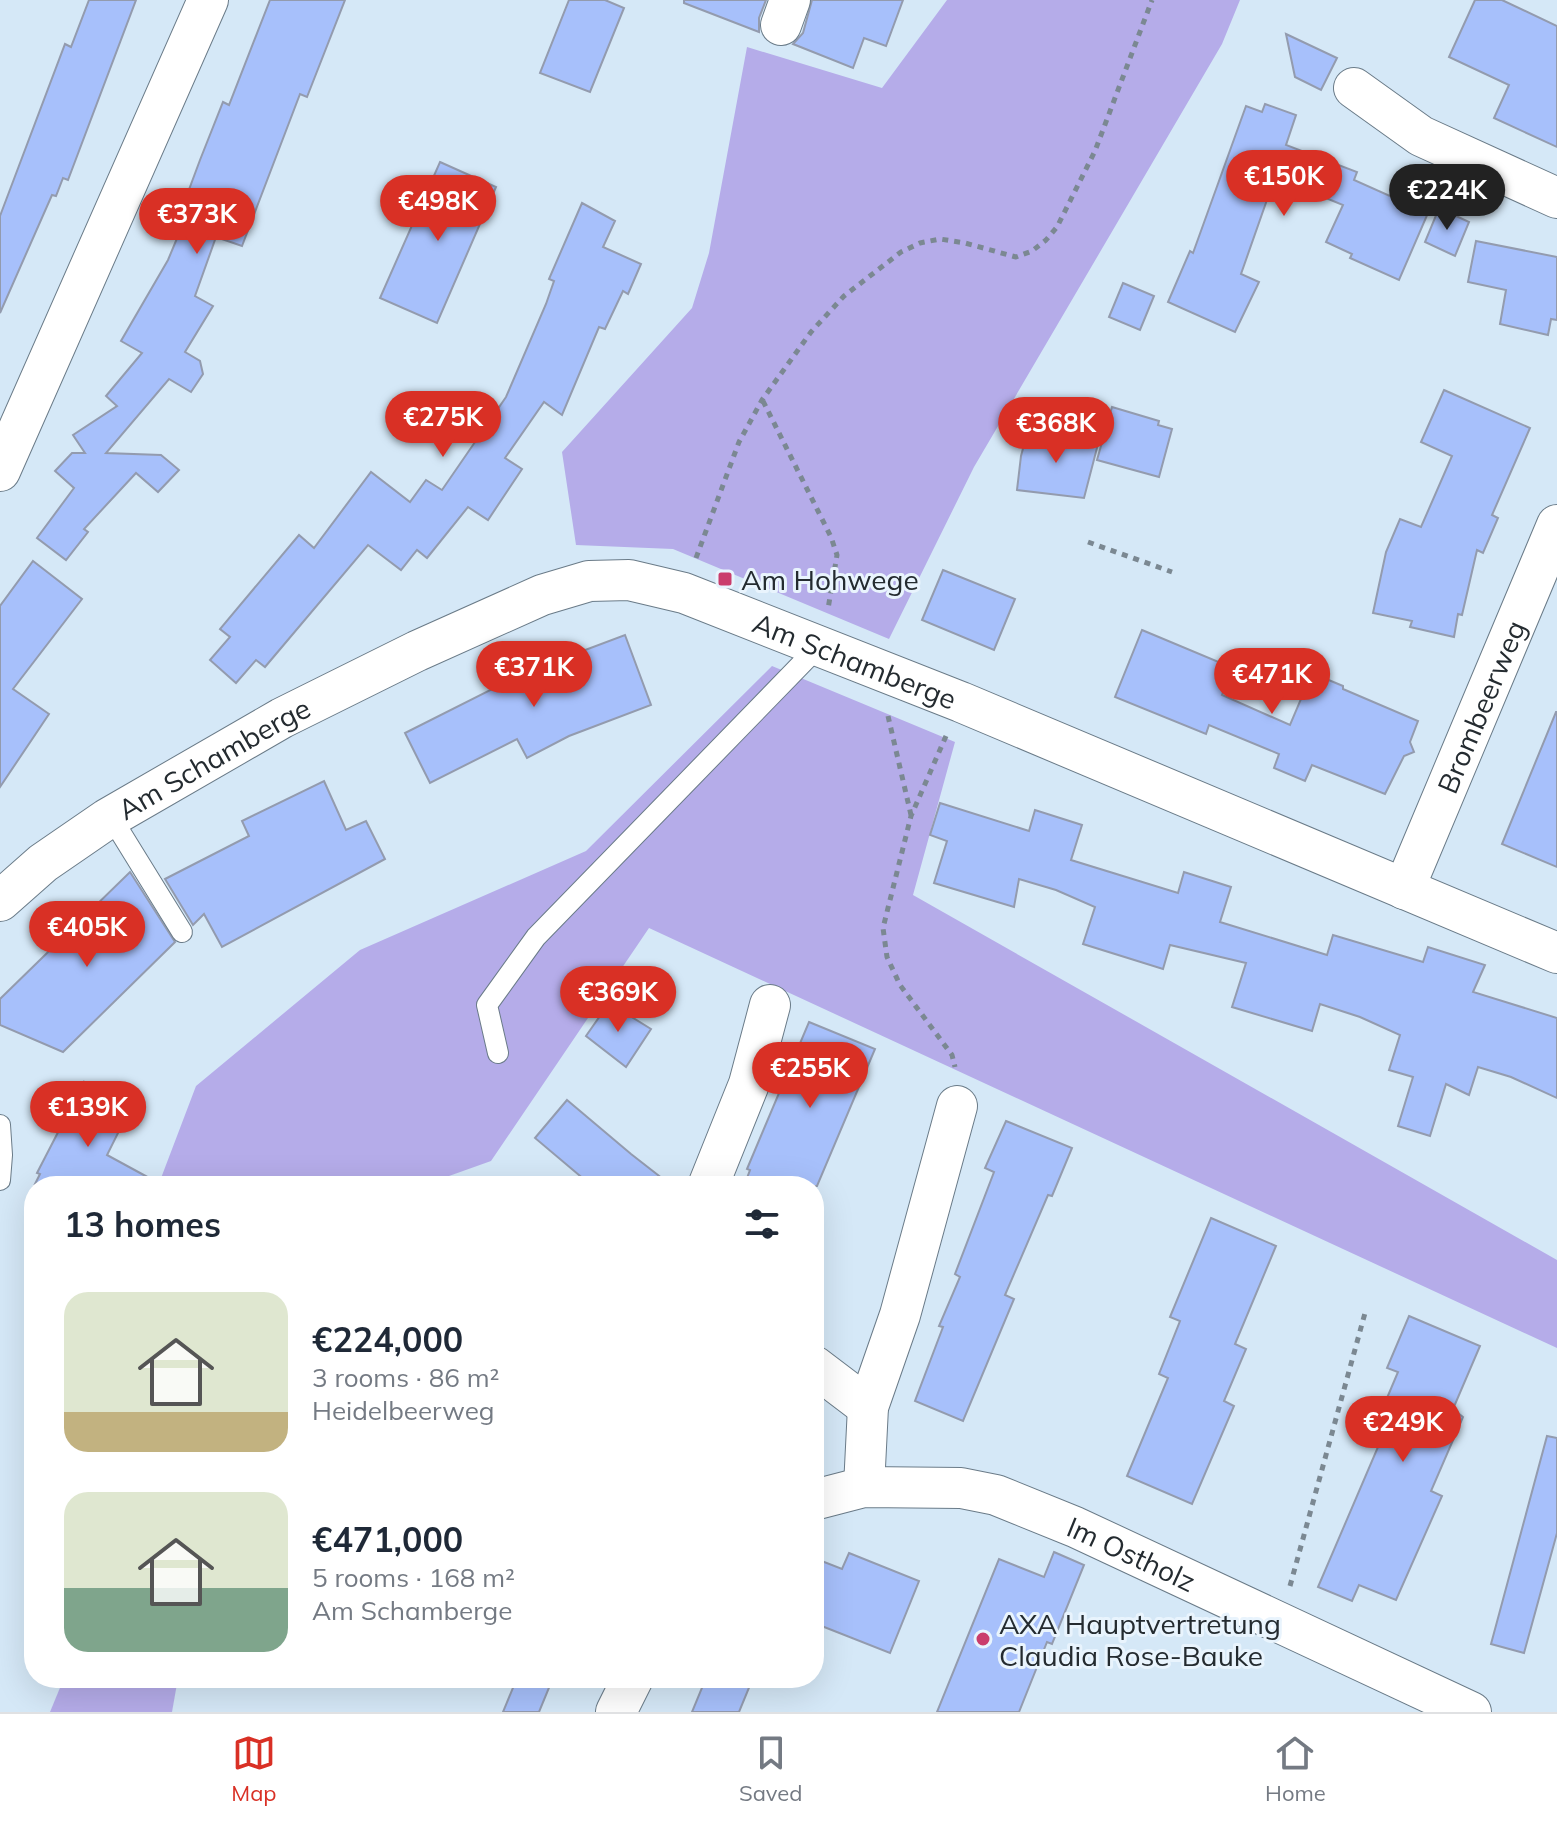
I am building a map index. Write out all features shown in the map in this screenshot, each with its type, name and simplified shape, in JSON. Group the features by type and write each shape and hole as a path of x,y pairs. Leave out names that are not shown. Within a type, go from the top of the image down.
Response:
{"street":[{"path":"0,471 208,0"},
{"path":"1354,88 1421,136 1557,198"},
{"name":"Brombeerweg","path":"1404,889 1557,525"},
{"name":"Am Schamberge","path":"0,901 43,863 111,817 282,718 417,651 542,595 589,581 629,580 684,593 961,702 1557,953"},
{"path":"712,1176 749,1084 770,1005"},
{"path":"864,1487 868,1407 900,1315 957,1106"},
{"path":"824,1374 868,1407"},
{"name":"Im Ostholz","path":"824,1497 864,1487 961,1488 996,1495 1075,1527 1471,1712"},
{"path":"616,1712 628,1688"}],"lane":[{"path":"498,1053 487,1005 536,937 818,647"},
{"path":"111,817 182,932"},
{"path":"0,1125 0,1180"}],"path":[{"path":"684,593 739,442 762,400 811,332 844,296 901,252 920,243 940,239 1016,257 1032,251 1046,240 1073,199 1095,151 1152,0"},
{"path":"762,400 817,507 837,555 831,598 818,647"},
{"path":"1088,542 1172,572"},
{"path":"878,671 911,816"},
{"path":"957,1106 956,1069 952,1055 900,985 887,957 883,928 911,816 961,702"},
{"path":"1279,1623 1365,1313"}],"shaded area":[{"path":"947,0 1240,0 1222,44 974,467 889,639 673,549 576,545 562,452 692,308 709,253 747,47 882,88"},
{"path":"772,666 955,742 913,895 1557,1260 1557,1348 649,928 491,1161 449,1176 162,1176 196,1086 360,950 586,851"},
{"path":"60,1688 176,1688 172,1712 50,1712"}],"building":[{"path":"89,0 136,0 68,180 63,178 56,196 52,195 0,313 0,216 65,44 71,47"},
{"path":"270,0 345,0 307,97 300,94 242,246 216,237 195,296 213,306 185,352 200,361 203,374 191,392 169,379 106,453 161,455 179,470 158,492 136,473 84,529 88,532 66,560 37,538 74,488 55,471 72,453 85,453 73,435 117,406 106,396 142,353 121,341 168,260 183,224 177,222 200,160 223,102 229,105"},
{"path":"569,0 605,0 624,8 590,92 540,73"},
{"path":"684,0 766,0 759,18 759,32 684,3"},
{"path":"812,0 903,0 886,46 864,38 853,68 793,44 803,33"},
{"path":"1475,0 1502,0 1557,26 1557,147 1494,118 1509,85 1449,57"},
{"path":"1286,34 1337,58 1321,90 1295,77"},
{"path":"1265,104 1296,115 1286,145 1357,172 1354,180 1428,213 1399,280 1350,258 1352,254 1326,242 1343,205 1275,177 1241,274 1259,282 1235,332 1168,302 1190,251 1193,253 1246,106 1262,112"},
{"path":"440,162 496,187 437,323 380,298"},
{"path":"582,203 615,221 603,247 641,264 628,294 623,291 605,329 599,327 562,415 544,402 505,458 522,469 488,520 468,507 427,558 417,550 401,570 368,545 265,667 256,660 236,683 210,660 230,637 220,629 299,535 314,548 371,472 410,502 426,480 442,490 506,397 546,304 554,281 549,279"},
{"path":"1439,208 1469,222 1455,256 1425,242"},
{"path":"1476,241 1557,257 1557,320 1551,319 1548,335 1500,324 1506,290 1468,282"},
{"path":"1123,283 1154,296 1140,330 1109,317"},
{"path":"1444,390 1530,428 1492,515 1498,518 1483,553 1477,550 1454,637 1410,627 1412,621 1373,613 1386,552 1400,519 1421,527 1452,456 1421,442"},
{"path":"1112,407 1159,421 1158,425 1172,429 1159,477 1097,460"},
{"path":"1028,430 1098,444 1084,498 1017,490"},
{"path":"33,561 82,599 13,689 49,714 0,787 0,606"},
{"path":"943,570 1015,599 994,650 922,620"},
{"path":"1142,630 1233,668 1222,695 1290,725 1312,673 1343,686 1343,689 1418,721 1410,742 1414,752 1404,756 1385,794 1312,765 1305,781 1274,768 1279,754 1209,725 1206,734 1115,697"},
{"path":"625,635 651,705 569,736 527,758 517,739 430,783 405,733 524,673"},
{"path":"1557,712 1557,867 1502,844"},
{"path":"324,781 346,830 366,821 385,859 222,947 204,914 193,925 165,879 249,836 242,821"},
{"path":"940,803 1029,831 1035,810 1082,825 1071,860 1178,893 1184,872 1231,887 1220,922 1327,955 1333,935 1423,962 1428,947 1485,965 1473,992 1557,1018 1557,1098 1511,1077 1478,1067 1469,1095 1446,1084 1430,1136 1398,1126 1413,1077 1389,1070 1400,1035 1320,1004 1312,1031 1232,1007 1246,963 1170,945 1163,969 1083,944 1095,907 1056,890 1019,879 1014,907 934,883 947,841 930,835"},
{"path":"130,872 175,942 63,1052 0,1025 0,999"},
{"path":"609,1003 651,1029 626,1067 586,1036"},
{"path":"809,1022 875,1049 821,1176 748,1176 750,1170 747,1169"},
{"path":"84,1082 98,1102 126,1117 107,1155 146,1176 39,1176 37,1173"},
{"path":"567,1100 659,1176 580,1176 535,1138"},
{"path":"1006,1121 1072,1148 1005,1295 1014,1299 963,1421 915,1401 943,1327 939,1326 960,1277 955,1274 994,1172 985,1168"},
{"path":"1211,1218 1276,1246 1235,1344 1246,1349 1224,1401 1234,1406 1192,1504 1127,1476 1168,1378 1159,1374 1180,1321 1170,1317"},
{"path":"1409,1316 1480,1346 1453,1409 1463,1417 1431,1491 1442,1496 1396,1600 1359,1585 1352,1601 1318,1587 1378,1447 1368,1443 1398,1372 1387,1368"},
{"path":"1547,1436 1557,1438 1557,1533 1524,1653 1491,1644"},
{"path":"1054,1552 1084,1565 1052,1644 1047,1642 1019,1712 937,1712 999,1559 1044,1577"},
{"path":"849,1553 919,1581 890,1653 824,1627 824,1562 842,1569"},
{"path":"513,1688 549,1688 539,1712 503,1712"},
{"path":"702,1688 749,1688 739,1712 692,1712"}],"place":[{"name":"Am Hohwege","path":"725,579"},
{"name":"AXA Hauptvertretung Claudia Rose-Bauke","path":"983,1639"}]}
